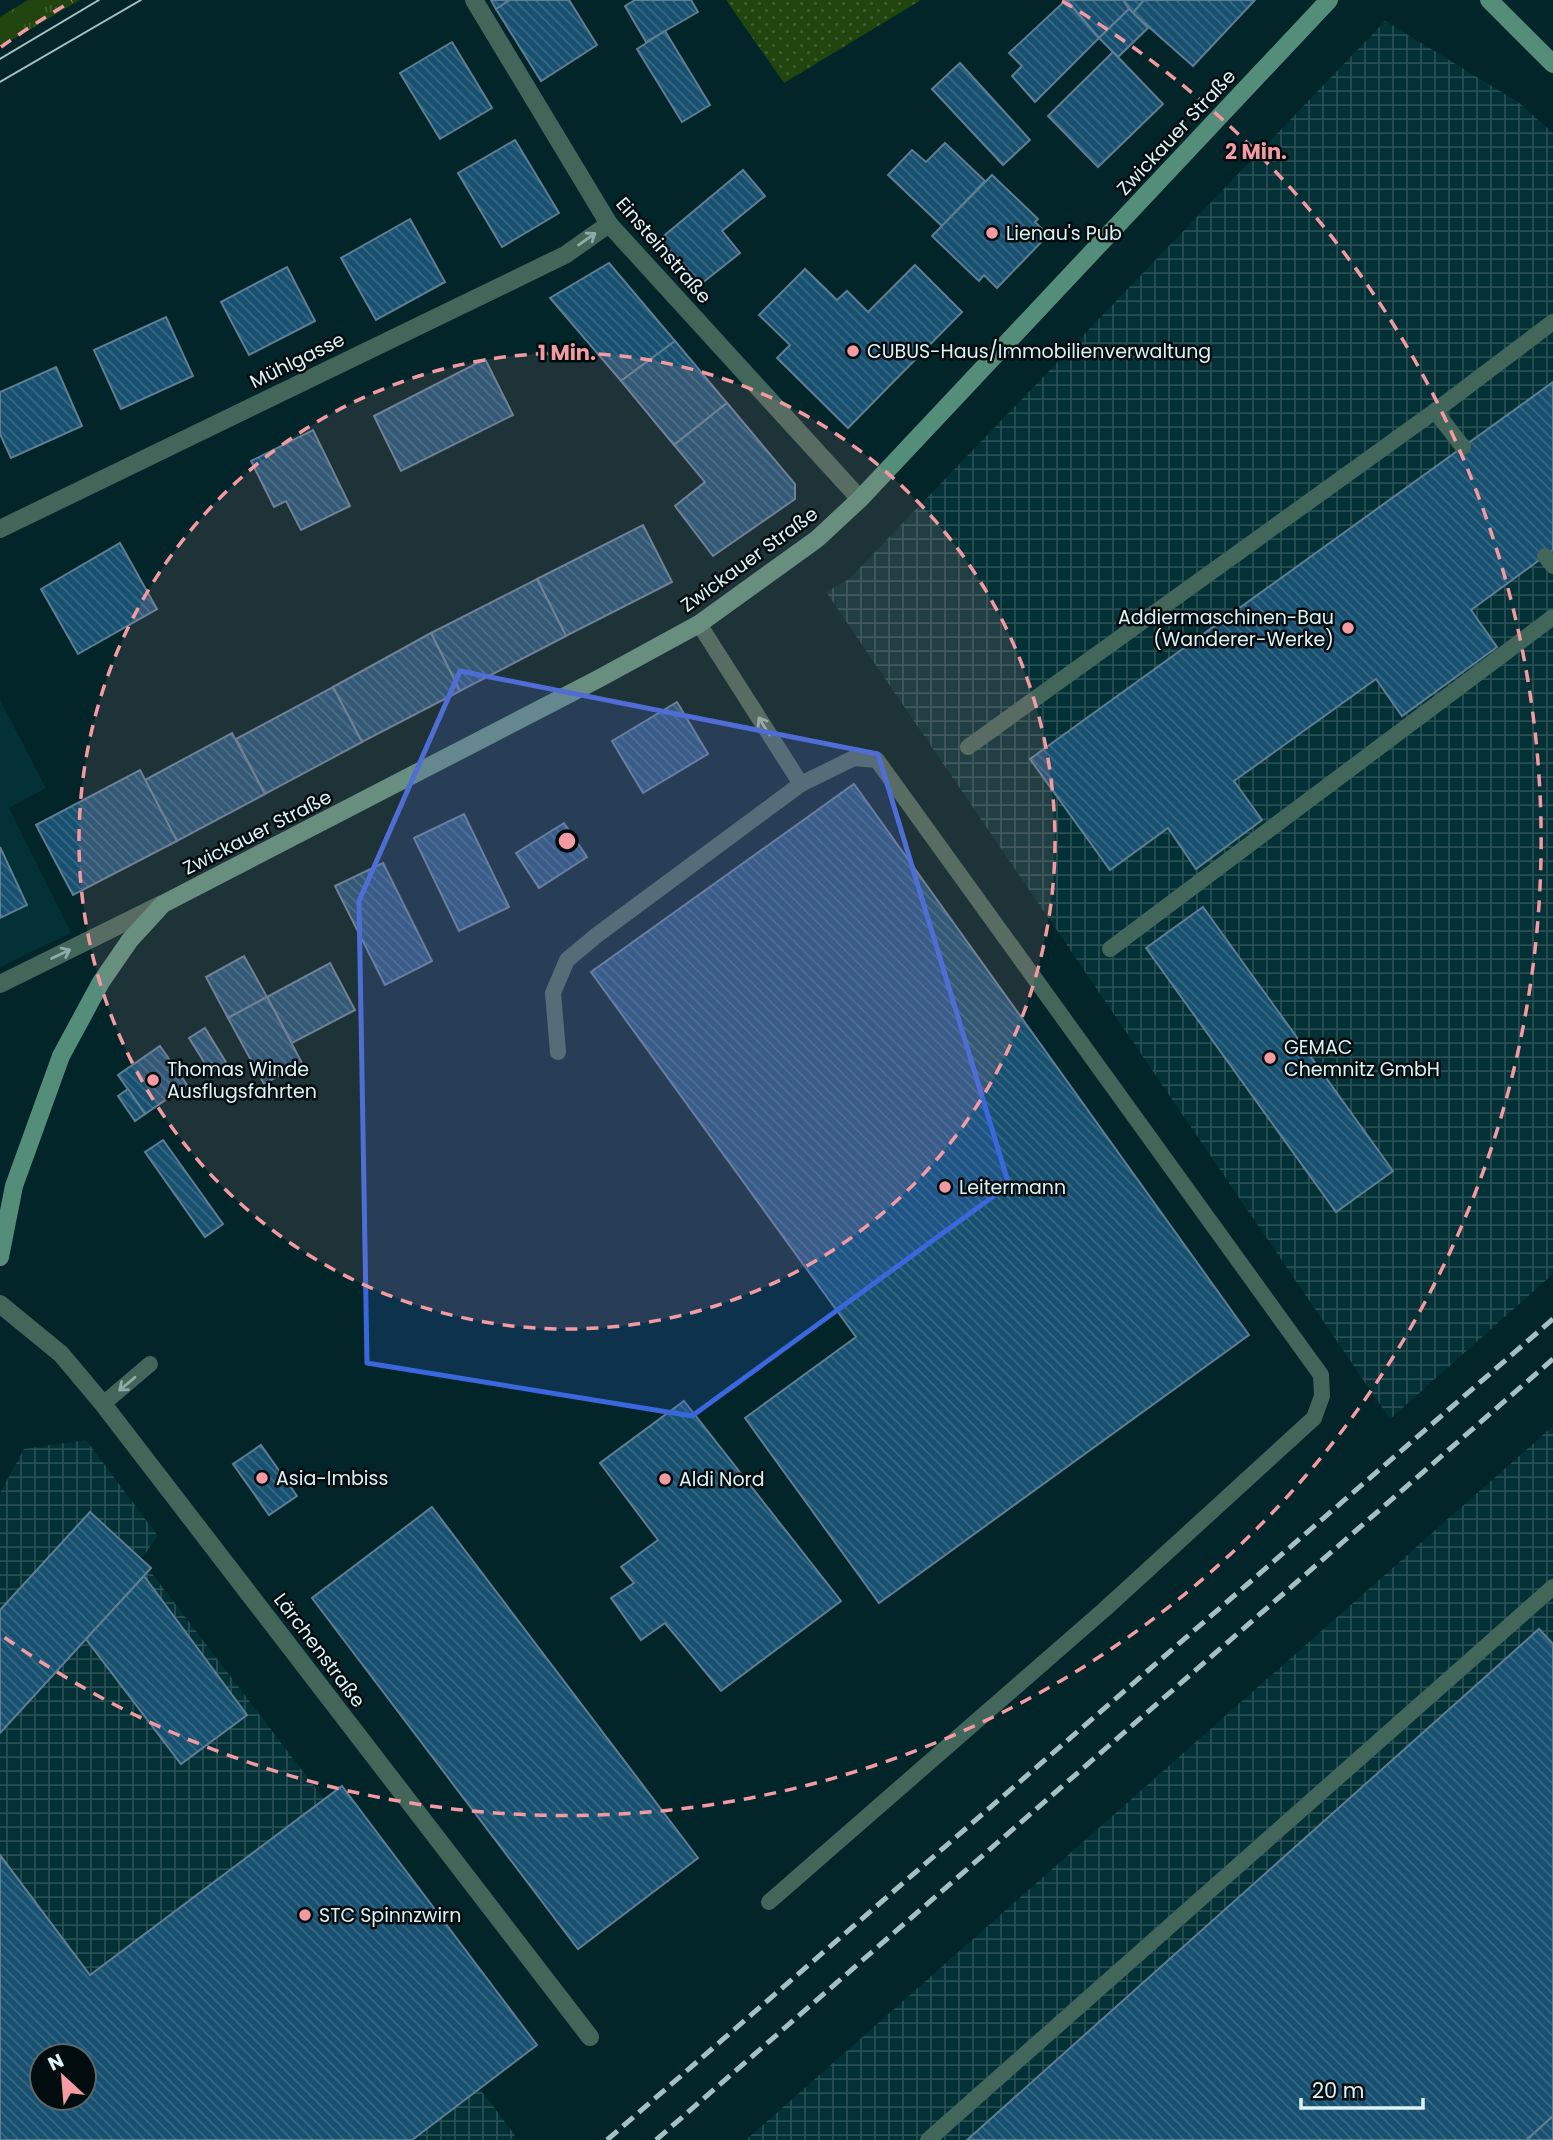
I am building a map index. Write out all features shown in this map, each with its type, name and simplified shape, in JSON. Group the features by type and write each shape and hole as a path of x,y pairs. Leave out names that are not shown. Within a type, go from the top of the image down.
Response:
{"main road":[{"name":"Zwickauer Straße","path":"0,1257 14,1186 61,1056 101,982 130,940 163,904 699,624 817,539 860,499 1329,0"},
{"path":"1489,0 1553,64"}],"street":[{"name":"Einsteinstraße","path":"474,0 609,223 860,499"},
{"name":"Mühlgasse","path":"0,529 565,255 609,223"},
{"name":"Zwickauer Straße","path":"0,984 163,904"},
{"name":"Lärchenstraße","path":"0,1304 61,1354 103,1404 590,2037"}],"lane":[{"path":"968,747 1435,411 1553,322"},
{"path":"1435,411 1463,447"},
{"path":"1110,949 1553,617"},
{"path":"699,624 801,784"},
{"path":"558,1052 553,993 567,960 801,784 854,758 877,760 1321,1375 1322,1396 1314,1418 1105,1609 768,1902"},
{"path":"103,1404 150,1364"},
{"path":"928,2140 1553,1587"}],"highlighted area":[{"path":"460,671 878,754 1009,1185 692,1416 367,1363 359,901"}],"shaded area":[{"path":"1385,21 1518,102 1553,133 1553,1274 1390,1419 826,592 849,579"},
{"path":"0,700 46,788 9,808 71,933 0,967"},
{"path":"1553,1426 1553,2140 746,2140"},
{"path":"86,1440 158,1536 141,1559 324,1799 342,1786 537,2045 480,2089 515,2135 510,2140 0,2140 0,1493 24,1449"}],"green space":[{"path":"28,0 80,0 0,47 0,17"},
{"path":"726,0 921,0 784,83"}],"building":[{"path":"491,0 510,0 496,9"},
{"path":"510,0 569,0 597,45 541,81 496,9"},
{"path":"635,0 691,0 698,12 646,42 625,6"},
{"path":"1066,0 1099,38 1035,102 1012,76 1022,66 1009,53"},
{"path":"1067,0 1123,0 1129,9 1099,38"},
{"path":"1123,0 1144,0 1133,13"},
{"path":"1144,0 1255,0 1193,66 1133,13"},
{"path":"1129,9 1148,28 1118,57 1099,38"},
{"path":"665,31 710,105 682,122 637,49"},
{"path":"452,42 492,108 440,139 400,73"},
{"path":"1113,52 1163,104 1098,167 1048,116"},
{"path":"960,63 1030,140 1003,165 932,89"},
{"path":"515,140 559,213 502,247 458,173"},
{"path":"945,143 985,181 942,226 888,175 912,150 926,162"},
{"path":"743,170 765,196 722,231 740,253 697,287 659,240"},
{"path":"992,175 1038,219 1035,222 1048,235 997,288 984,275 979,281 932,236"},
{"path":"410,219 445,282 376,320 341,258"},
{"path":"609,263 675,341 621,381 550,298"},
{"name":"CUBUS-Haus/Immobilienverwaltung","path":"915,265 962,312 848,428 777,358 790,345 759,315 805,269 837,300 847,291 868,312"},
{"path":"287,267 315,321 249,355 221,302"},
{"path":"166,317 193,376 121,409 94,350"},
{"path":"675,341 727,403 674,445 621,381"},
{"path":"485,359 513,415 401,471 374,416"},
{"path":"56,367 82,426 11,458 0,434 0,392"},
{"name":"Addiermaschinen-Bau (Wanderer-Werke)","path":"1553,382 1553,550 1471,610 1497,647 1402,716 1376,679 1234,781 1262,820 1196,869 1168,828 1110,870 1030,759"},
{"path":"727,403 795,484 795,499 713,556 675,506 705,482 674,445"},
{"path":"313,430 350,506 301,530 286,501 274,507 251,461"},
{"path":"643,525 672,582 566,636 537,579"},
{"path":"120,543 157,609 78,654 41,589"},
{"path":"537,579 566,636 460,691 431,633"},
{"path":"431,633 460,691 362,742 333,687"},
{"path":"333,687 362,742 265,794 236,739"},
{"path":"677,702 708,754 643,793 612,741"},
{"path":"232,733 265,794 177,841 145,780"},
{"path":"140,770 177,841 73,895 36,825"},
{"name":"Leitermann","path":"854,784 1249,1335 879,1603 745,1418 856,1337 591,972"},
{"path":"464,814 509,907 459,931 414,838"},
{"path":"564,823 587,857 539,888 516,853"},
{"path":"0,847 27,905 0,918"},
{"path":"383,863 432,961 385,985 335,886"},
{"path":"1203,907 1393,1171 1336,1212 1146,948"},
{"path":"244,956 267,997 228,1018 206,977"},
{"path":"330,963 355,1010 292,1043 267,997"},
{"path":"267,997 302,1063 264,1084 228,1018"},
{"path":"205,1028 227,1064 211,1073 189,1038"},
{"name":"Thomas Winde Ausflugsfahrten","path":"160,1046 187,1085 145,1114 118,1075"},
{"path":"128,1089 145,1114 135,1121 118,1096"},
{"path":"163,1140 223,1224 205,1237 145,1152"},
{"path":"684,1401 841,1601 721,1691 665,1623 641,1640 611,1598 634,1583 621,1567 658,1540 600,1463"},
{"path":"261,1445 297,1496 269,1515 233,1464"},
{"path":"432,1507 698,1858 578,1949 312,1598"},
{"path":"90,1512 151,1568 0,1733 0,1610"},
{"path":"144,1576 247,1715 181,1764 86,1639"},
{"path":"1539,1629 1553,1644 1553,2116 1526,2140 967,2140"},
{"name":"STC Spinnzwirn","path":"342,1786 537,2045 412,2140 0,2140 0,1855 90,1975"},
{"path":"1553,2116 1553,2140 1528,2139"}],"tram line":[{"path":"0,59 99,0"},
{"path":"0,82 141,0"}],"railway":[{"path":"607,2140 1553,1319"},
{"path":"656,2140 1553,1359"}],"place":[{"name":"Lienau's Pub","path":"992,233"},
{"name":"CUBUS-Haus/Immobilienverwaltung","path":"853,351"},
{"name":"Addiermaschinen-Bau (Wanderer-Werke)","path":"1348,628"},
{"name":"GEMAC Chemnitz GmbH","path":"1270,1058"},
{"name":"Thomas Winde Ausflugsfahrten","path":"153,1080"},
{"name":"Leitermann","path":"945,1187"},
{"name":"Asia-Imbiss","path":"262,1478"},
{"name":"Aldi Nord","path":"665,1479"},
{"name":"STC Spinnzwirn","path":"305,1915"}]}
